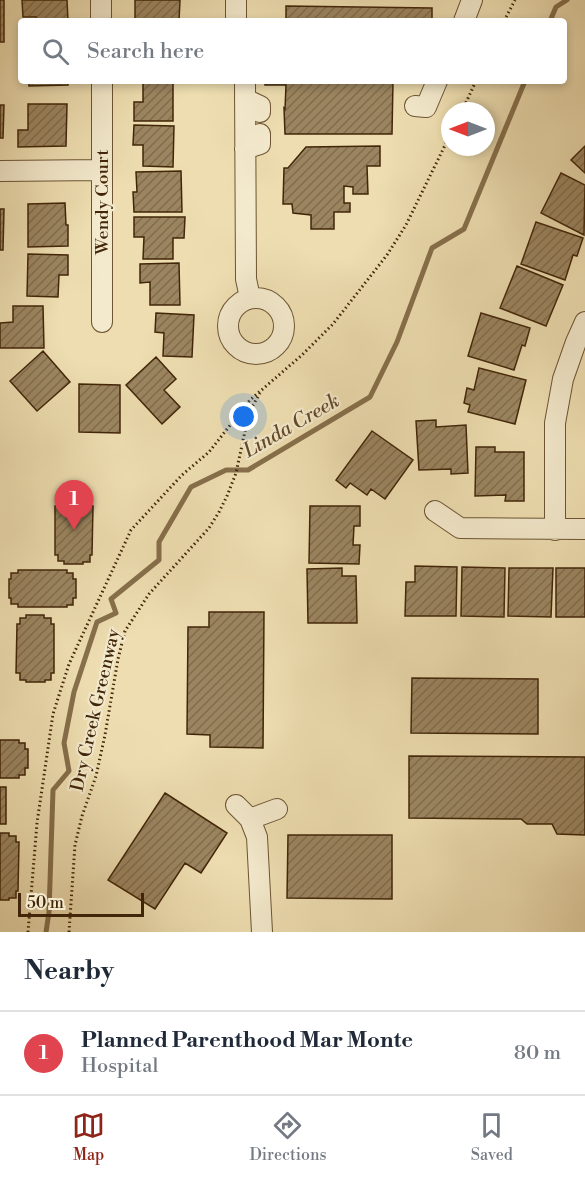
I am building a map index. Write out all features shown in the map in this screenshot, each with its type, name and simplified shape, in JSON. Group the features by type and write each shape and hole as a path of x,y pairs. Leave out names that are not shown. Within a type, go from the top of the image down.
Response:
{"street":[{"path":"101,0 101,18"},
{"path":"236,0 236,18"},
{"path":"465,18 472,0"},
{"name":"Wendy Court","path":"102,84 102,322"},
{"path":"415,106 426,107 436,84"},
{"path":"245,90 260,106 260,112"},
{"path":"245,90 246,279 250,298"},
{"path":"245,149 260,144 260,134"},
{"path":"0,171 102,170"},
{"path":"555,530 555,423 563,379 585,322"},
{"path":"435,511 460,528 585,530"},
{"path":"236,805 250,819 257,837 262,932"},
{"path":"250,819 277,808"}],"path":[{"path":"506,18 515,0"},
{"path":"466,102 475,84"},
{"path":"28,932 40,796 53,714 69,664 131,530 182,475 209,452 250,400 302,355 333,324 387,255 406,225 441,153"},
{"name":"Dry Creek Greenway","path":"69,932 75,845 96,776 125,631 150,594 209,528 227,496 240,459 252,407 263,389"}],"building":[{"path":"0,0 4,0 4,42 0,42"},
{"path":"22,0 67,0 68,18 23,17"},
{"path":"135,0 180,0 179,18 135,18"},
{"path":"286,6 432,8 432,18 286,18"},
{"path":"29,84 68,84 68,85 29,86"},
{"path":"143,84 173,84 173,121 134,121 134,102 143,102"},
{"path":"393,84 392,134 285,134 286,85 265,85"},
{"path":"28,104 67,104 66,146 18,147 18,130 28,130"},
{"path":"0,105 4,105 3,138 0,138"},
{"path":"134,125 174,126 173,167 143,166 143,145 133,145"},
{"path":"380,146 380,166 367,166 368,194 353,194 353,187 344,186 344,203 350,203 350,212 334,212 334,229 311,229 311,215 293,213 292,204 283,204 284,168 288,168 306,147"},
{"path":"585,146 585,173 571,160"},
{"path":"181,171 182,212 134,212 133,192 137,192 136,172"},
{"path":"561,173 585,185 584,235 541,213"},
{"path":"65,203 68,246 28,247 28,204"},
{"path":"0,209 4,209 3,250 0,250"},
{"path":"134,217 185,217 184,238 173,238 173,259 143,259 144,237 134,237"},
{"path":"536,222 583,238 577,256 573,255 565,280 521,264"},
{"path":"28,254 68,255 68,275 59,275 58,297 27,296"},
{"path":"179,263 180,305 150,305 150,282 140,283 140,264"},
{"path":"517,266 563,285 546,326 500,308"},
{"path":"13,306 43,306 44,348 0,348 0,323 13,322"},
{"path":"156,313 194,315 192,357 163,356 164,333 155,332"},
{"path":"481,313 530,328 514,370 468,356"},
{"path":"43,351 70,382 37,411 10,381"},
{"path":"156,357 176,379 164,390 180,407 162,424 126,385"},
{"path":"479,368 526,380 515,424 468,412 470,405 464,403 467,388 474,390"},
{"path":"79,384 120,385 120,433 79,432"},
{"path":"436,420 436,427 466,425 468,473 451,474 451,469 419,470 416,421"},
{"path":"372,431 413,460 385,499 371,489 367,495 350,483 346,488 336,480"},
{"path":"476,447 495,447 495,452 524,452 524,501 505,501 506,495 475,496"},
{"path":"64,497 90,499 90,506 93,506 90,562 64,564 64,561 58,561 58,555 55,555 55,506 58,506 58,499 64,499"},
{"path":"310,506 360,506 360,526 354,526 353,545 360,545 359,564 309,563"},
{"path":"415,566 457,567 456,616 405,616 406,582 415,582"},
{"path":"462,567 505,568 504,617 461,616"},
{"path":"342,568 342,576 356,576 357,623 308,623 307,569"},
{"path":"509,568 553,568 551,617 508,616"},
{"path":"556,568 585,568 585,617 556,617"},
{"path":"18,570 67,570 67,573 73,573 73,579 76,579 76,598 73,598 73,605 18,607 18,604 11,604 9,579 11,579 11,573 18,573"},
{"path":"209,612 264,612 263,748 210,747 210,735 187,734 188,627 209,627"},
{"path":"26,615 44,615 44,618 51,618 51,624 54,624 54,673 51,673 51,680 45,680 45,682 26,682 26,680 20,680 20,673 16,673 17,624 20,624 20,618 26,618"},
{"path":"412,678 538,679 538,734 411,733"},
{"path":"0,740 19,740 19,743 25,743 25,749 28,749 28,768 25,768 25,775 19,775 19,778 0,778"},
{"path":"409,756 585,757 585,835 557,834 552,824 527,824 521,819 409,818"},
{"path":"0,787 6,787 6,824 0,824"},
{"path":"165,793 227,833 201,873 185,863 155,909 108,880"},
{"path":"0,833 16,836 16,842 19,842 18,891 16,891 16,898 9,898 9,900 0,900"},
{"path":"288,835 392,835 392,899 287,898"}],"waterway":[{"name":"Linda Creek","path":"551,18 556,7 567,0"},
{"name":"Linda Creek","path":"46,932 49,912 53,790 69,771 64,743 74,692 97,622 116,613 111,599 159,560 159,542 191,487 226,470 248,470 370,397 397,342 432,248 464,229 524,84"}],"place":[{"name":"Planned Parenthood Mar Monte","path":"74,530"}]}
